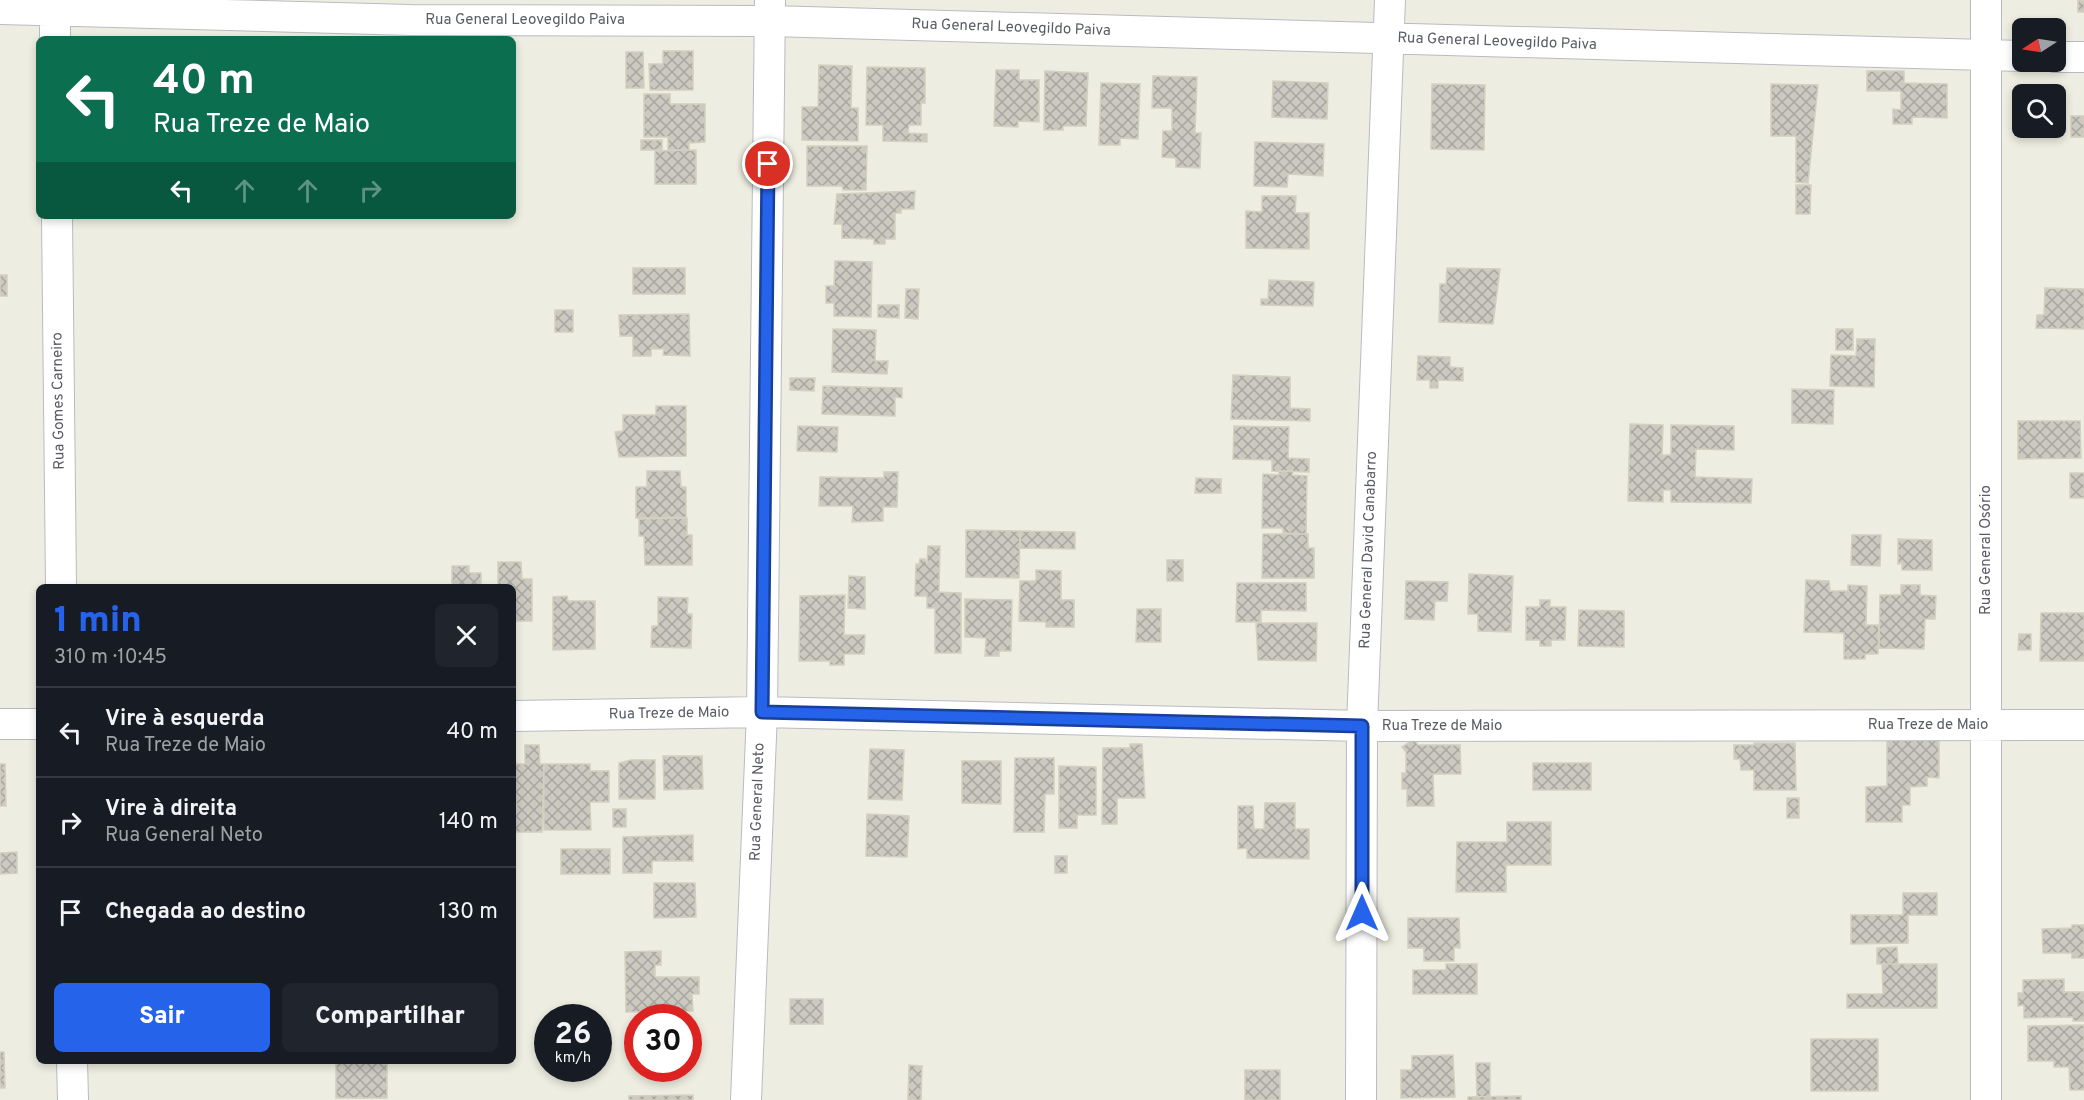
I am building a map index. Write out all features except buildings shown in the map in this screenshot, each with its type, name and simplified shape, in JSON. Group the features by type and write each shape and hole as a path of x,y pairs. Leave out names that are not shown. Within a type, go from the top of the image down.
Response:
{"street":[{"name":"Rua General David Canabarro","path":"1361,1100 1362,726 1390,0"},
{"name":"Rua General Osório","path":"1986,0 1986,1100"},
{"name":"Rua General Leovegildo Paiva","path":"0,9 55,16 410,10 770,11 1390,39 2012,56"},
{"name":"Rua General Neto","path":"746,1100 762,712 770,11"},
{"path":"2066,57 2084,57"},
{"name":"Rua Gomes Carneiro","path":"57,219 61,584"},
{"name":"Rua Treze de Maio","path":"516,716 762,712 1362,726 2084,724"},
{"path":"0,724 36,724"},
{"path":"72,1064 73,1100"}],"route":[{"path":"768,164 762,712 1362,726 1362,913"}]}
